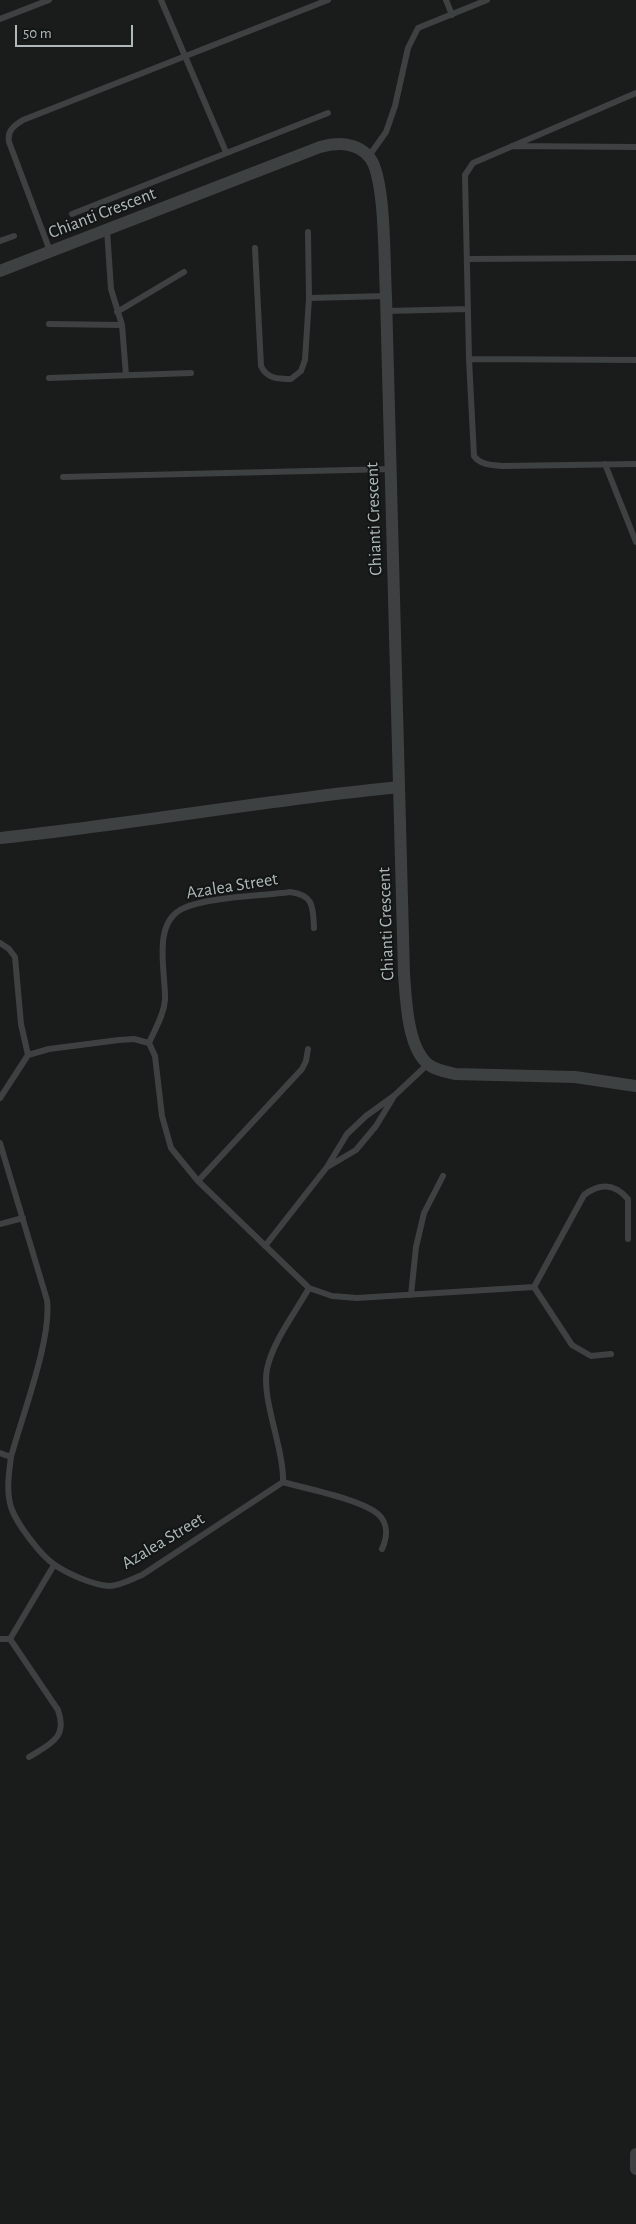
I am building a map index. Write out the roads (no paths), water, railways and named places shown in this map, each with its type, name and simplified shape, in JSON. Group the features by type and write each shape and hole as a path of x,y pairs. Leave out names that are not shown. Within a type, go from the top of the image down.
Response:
{"street":[{"name":"Chianti Crescent","path":"0,271 332,144 358,147 369,156 376,170 380,192 386,296 404,974 408,1019 414,1040 428,1064"},
{"path":"0,838 139,823 321,794 399,786"},
{"path":"428,1064 441,1071 455,1074 575,1077 636,1086"},
{"path":"636,2154 636,2169"}],"lane":[{"path":"0,19 49,0"},
{"path":"161,0 226,152"},
{"path":"50,251 9,142 9,132 22,120 328,0"},
{"path":"446,0 452,14"},
{"path":"369,156 386,132 395,106 412,37 418,28 487,0"},
{"path":"636,92 473,163 466,172 469,359 474,456 477,461 503,466 636,464"},
{"path":"72,214 328,113"},
{"path":"510,146 636,147"},
{"path":"107,230 111,289 122,324 126,375"},
{"path":"255,248 261,366 268,375 277,379 291,379 301,371 305,360 309,298 308,232"},
{"path":"0,242 14,236"},
{"path":"467,259 636,258"},
{"path":"117,312 184,272"},
{"path":"309,298 386,296"},
{"path":"386,312 468,309"},
{"path":"49,324 122,324"},
{"path":"469,359 636,360"},
{"path":"49,378 192,373"},
{"path":"605,464 636,542"},
{"path":"63,477 390,470"},
{"name":"Azalea Street","path":"148,1043 163,1012 165,1000 163,941 166,929 173,915 183,908 202,903 290,892 302,894 310,901 314,928"},
{"path":"0,943 9,949 15,957 21,1024 28,1056"},
{"path":"0,1098 28,1056 49,1049 119,1040 134,1039 148,1043 155,1056 166,1135 171,1148 198,1181 309,1288 332,1296 356,1298 534,1287"},
{"path":"198,1181 302,1069 308,1050"},
{"path":"265,1246 327,1168 347,1134 366,1116 395,1095 428,1064"},
{"path":"327,1168 356,1150 376,1126 395,1095"},
{"name":"Azalea Street","path":"0,1143 47,1300 49,1314 45,1339 11,1456 9,1491 11,1507 41,1552 54,1565 97,1583 110,1586 123,1583 142,1574 283,1482"},
{"path":"410,1295 416,1248 424,1213 443,1176"},
{"path":"534,1287 584,1195 592,1189 601,1185 613,1186 628,1199 630,1206 628,1239"},
{"path":"0,1224 22,1218"},
{"path":"534,1287 572,1345 590,1356 611,1354"},
{"path":"309,1288 273,1352 267,1369 266,1383 281,1455 283,1482 366,1507 379,1515 386,1527 387,1539 382,1549"},
{"path":"0,1453 11,1456"},
{"path":"10,1639 54,1565"},
{"path":"0,1639 10,1639"},
{"path":"10,1639 58,1710 62,1723 61,1731 53,1742 28,1757"}]}
